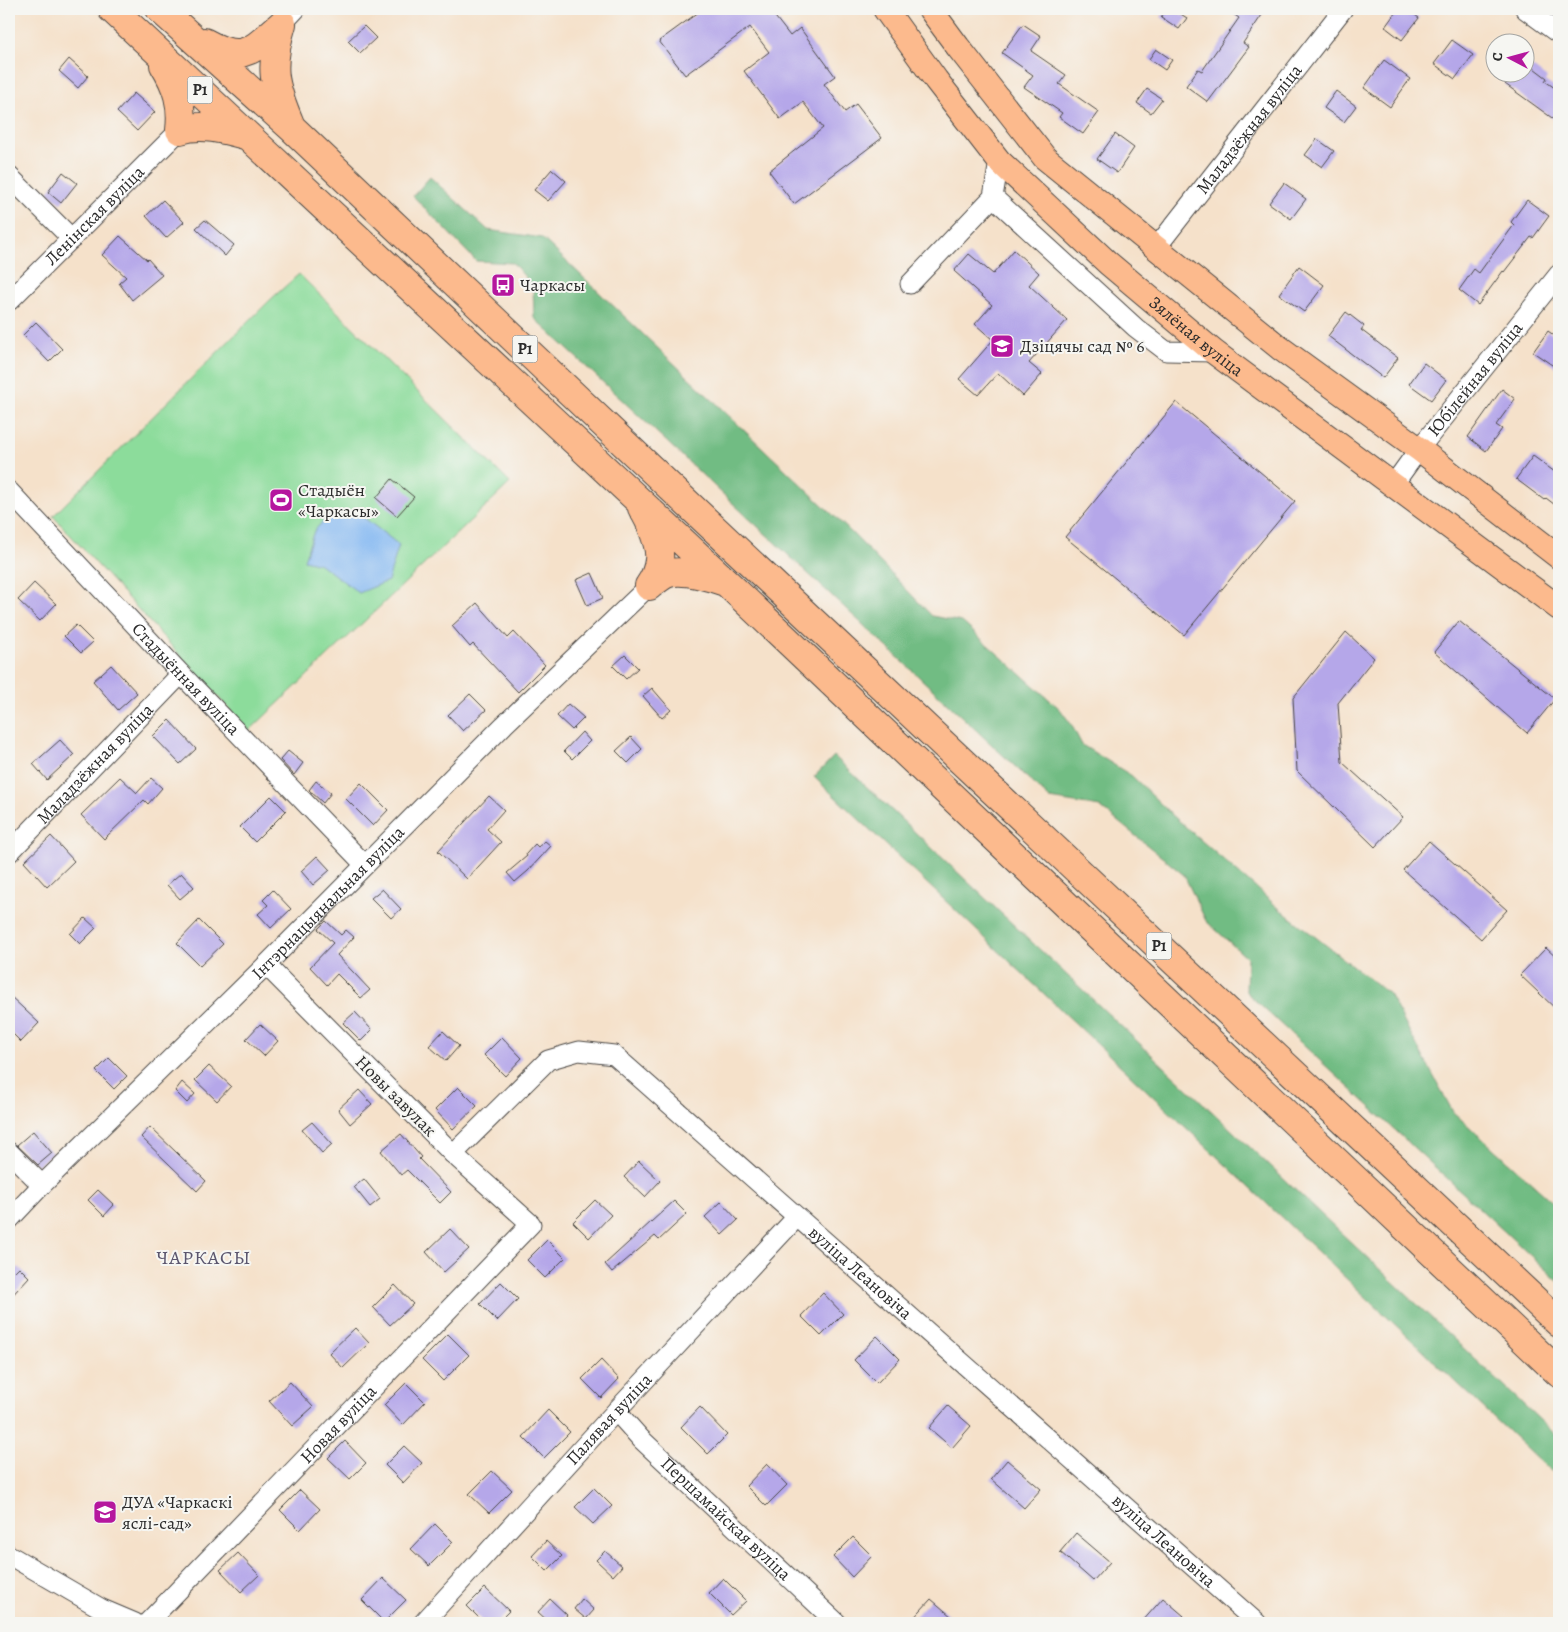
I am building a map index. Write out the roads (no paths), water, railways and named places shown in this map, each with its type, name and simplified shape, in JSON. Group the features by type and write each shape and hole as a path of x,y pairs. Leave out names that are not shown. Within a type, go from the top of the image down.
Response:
{"highway":[{"name":"Р1","path":"112,9 727,583 1559,1373"},
{"name":"Р1","path":"160,9 292,128 1559,1323"},
{"path":"184,31 223,52 241,54 256,47 289,17"},
{"path":"289,17 276,44 273,63 280,100 292,128"},
{"path":"150,44 173,81 179,95 182,118 180,130"},
{"path":"180,130 188,127 208,127 249,136"},
{"path":"631,493 644,512 653,531 659,552 659,561 649,586"},
{"path":"649,586 666,574 678,572 703,576 727,583"}],"main road":[{"name":"Зялёная вуліца","path":"885,9 936,80 999,161 1108,263 1214,352 1559,608"},
{"path":"930,9 1045,158 1280,348 1419,449 1559,557"}],"street":[{"name":"Маладзёжная вуліца","path":"1156,248 1343,9"},
{"path":"1525,9 1559,34"},
{"name":"Ленінская вуліца","path":"9,302 180,130"},
{"path":"910,284 993,197 999,161"},
{"path":"9,176 72,239"},
{"path":"993,197 1136,328 1166,351 1214,352"},
{"name":"Юбілейная вуліца","path":"1392,485 1559,274"},
{"name":"Стадыённая вуліца","path":"9,491 181,674 365,865"},
{"name":"Інтэрнацыянальная вуліца","path":"9,1220 504,725 649,586"},
{"name":"Маладзёжная вуліца","path":"9,853 181,674"},
{"name":"Новы завулак","path":"266,965 454,1154 531,1224"},
{"name":"вуліца Леановіча","path":"454,1154 548,1060 579,1051 614,1055 1258,1623"},
{"path":"9,1152 42,1185"},
{"name":"Палявая вуліца","path":"423,1623 616,1411 797,1217"},
{"name":"Новая вуліца","path":"147,1623 531,1224"},
{"name":"Першамайская вуліца","path":"616,1411 641,1439 837,1623"},
{"path":"9,1555 102,1609 135,1623"}],"water":[{"path":"358,513 399,545 388,581 359,593 320,564 304,560 314,531 329,515"}],"place":[{"name":"Чаркасы","path":"503,285"},
{"name":"Дзіцячы сад № 6","path":"1002,346"},
{"name":"Стадыён «Чаркасы»","path":"281,500"},
{"name":"ДУА «Чаркаскі яслі-сад»","path":"105,1512"}],"district":[{"name":"ЧАРКАСЫ","path":"204,1257"}]}
